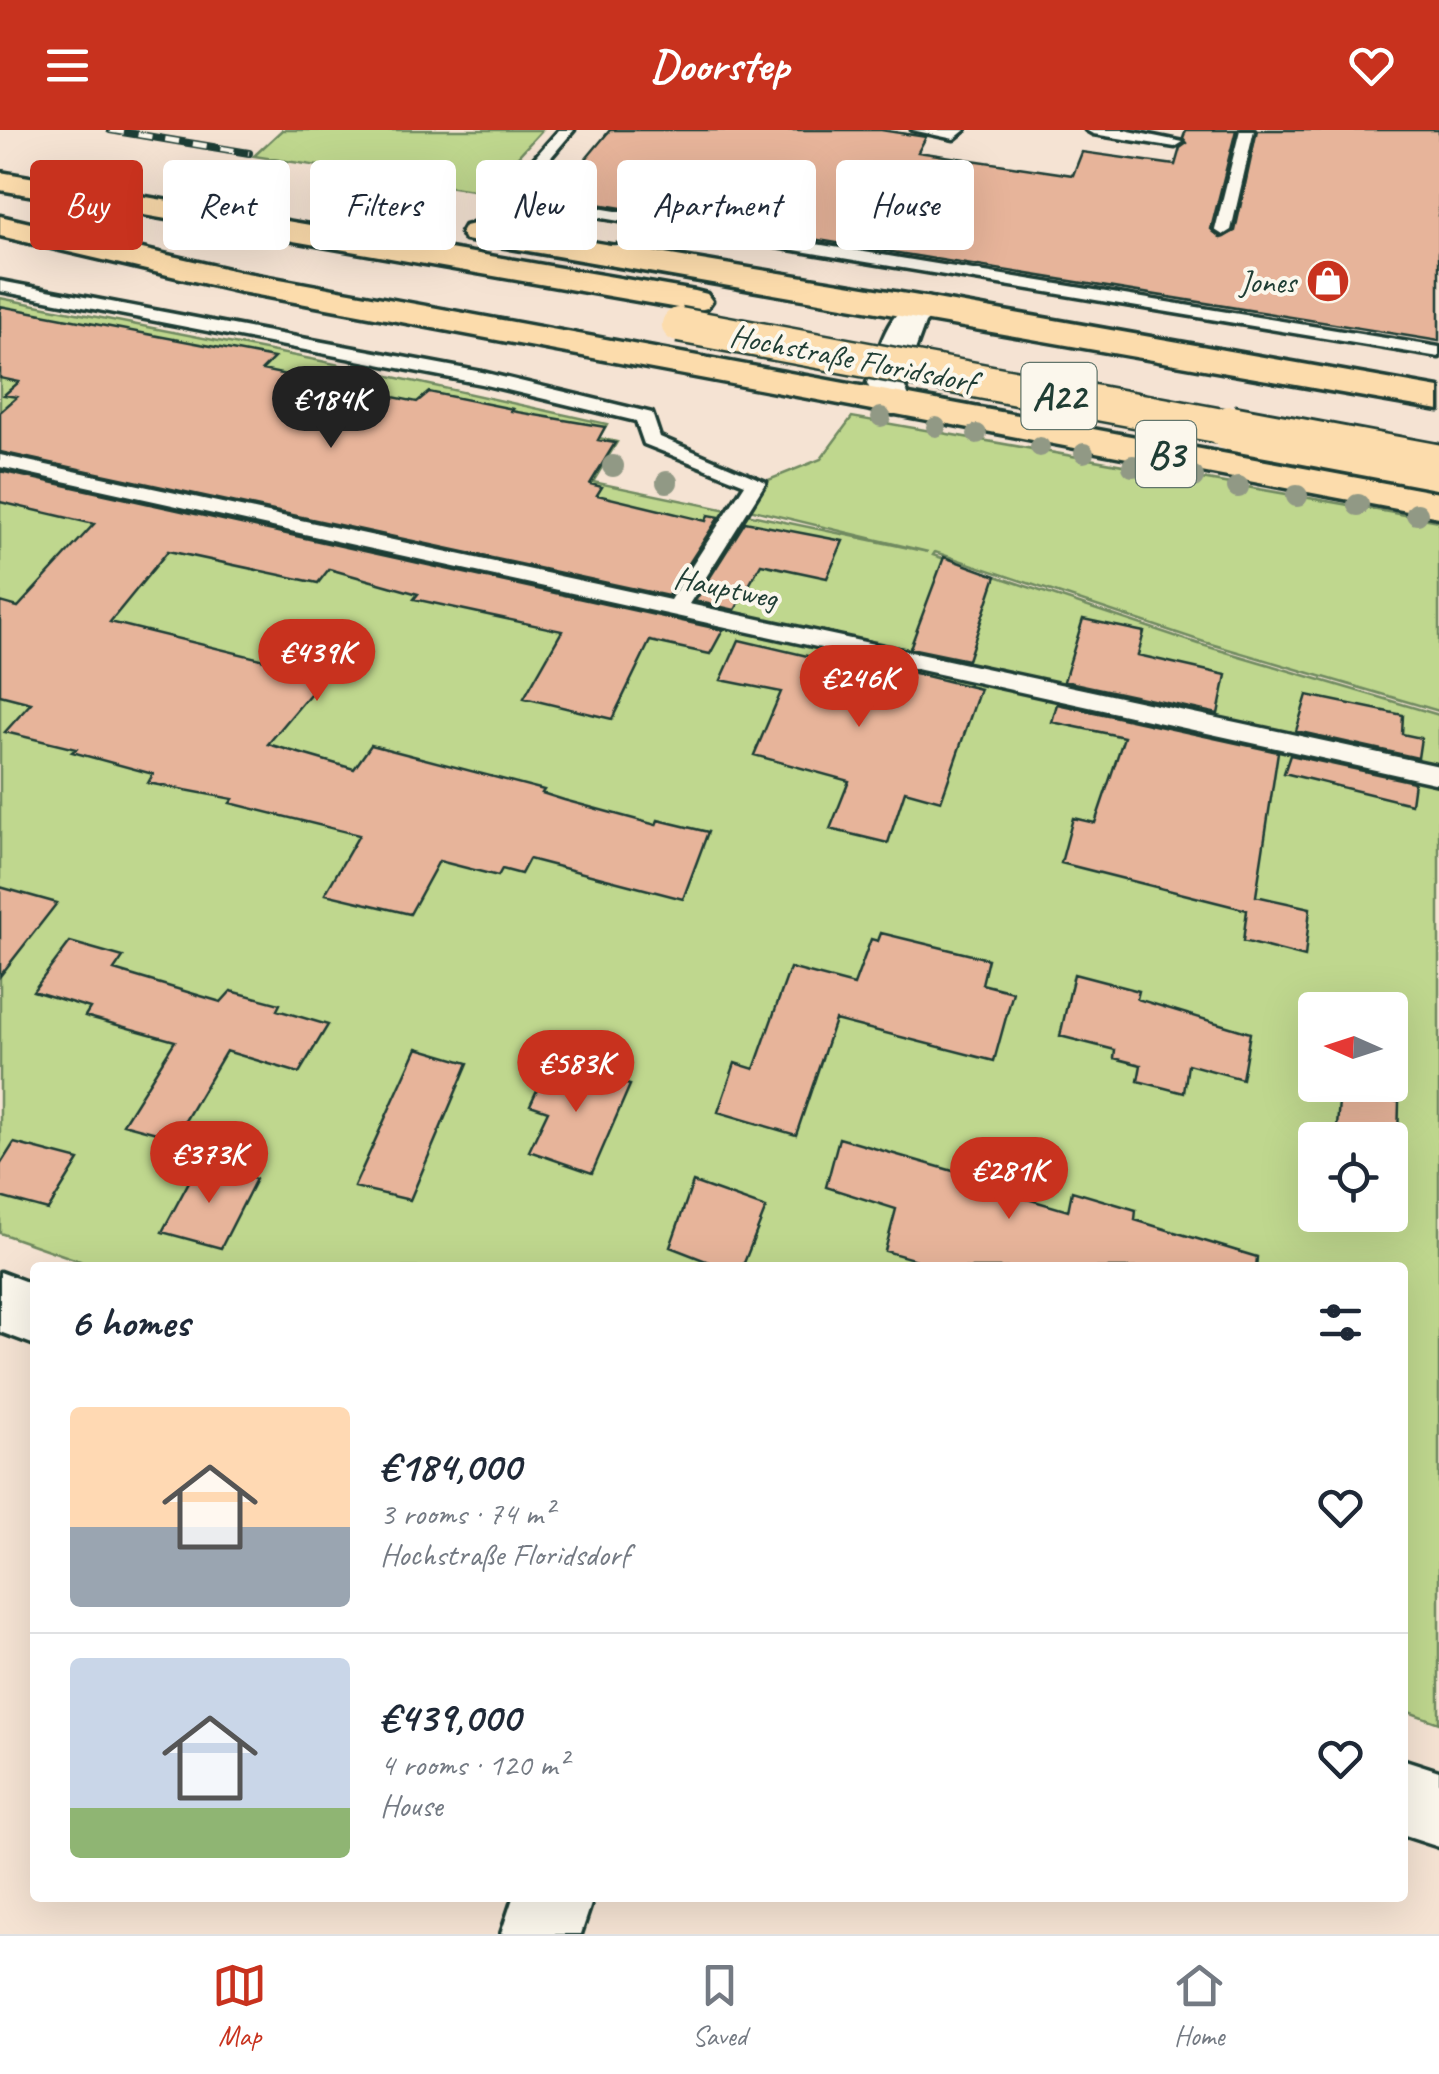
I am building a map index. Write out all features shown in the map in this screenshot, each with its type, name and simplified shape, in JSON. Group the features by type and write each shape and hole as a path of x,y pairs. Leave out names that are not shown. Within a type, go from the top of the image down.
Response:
{"main road":[{"path":"0,168 224,191 476,233"},
{"name":"A22","path":"0,181 687,313"},
{"name":"A22","path":"0,205 687,313"},
{"path":"0,226 241,282 893,403"},
{"path":"574,250 926,307 1439,400"},
{"name":"Hochstraße Floridsdorf","path":"687,313 1439,436"},
{"name":"Hochstraße Floridsdorf","path":"687,313 1439,467"},
{"name":"B3","path":"893,403 1439,505"}],"street":[{"path":"893,403 885,383 910,318 926,307"},
{"path":"0,1302 30,1313"},
{"path":"1408,1799 1439,1809"},
{"path":"541,1934 552,1902"}],"lane":[{"path":"541,160 567,130"},
{"path":"919,130 956,132"},
{"path":"1093,130 1176,142"},
{"path":"1222,230 1247,130"},
{"path":"591,253 617,250"},
{"path":"816,250 1439,352"},
{"path":"0,286 482,378 645,417 652,440 756,482 675,609"},
{"name":"Hauptweg","path":"0,461 1439,775"}],"green space":[{"path":"282,130 542,130 514,160 476,160 476,191 456,187 456,160 310,160 310,165 254,156"},
{"path":"0,298 321,361 607,424 599,438 617,442 593,482 928,552 749,509 766,481 821,459 852,417 1439,521 1439,711 1204,642 935,552 933,555 1202,645 1439,715 1439,1723 1408,1712 1408,1262 83,1262 0,1233"}],"building":[{"path":"610,130 881,130 926,137 918,152 972,160 836,160 836,243 816,240 816,160 617,160 617,207 597,204 597,160 585,160"},
{"path":"1186,130 1236,130 1211,229 1221,238 1235,231 1257,130 1439,130 1439,341 880,250 974,250 974,160 1073,175 1082,152 1175,165 1180,148 1187,143 1183,138"},
{"path":"0,306 274,358 262,370 417,402 429,392 605,427 598,440 615,443 590,484 602,487 597,495 706,521 708,515 719,517 668,596 0,452 0,412 17,397 4,395 19,382 0,378"},
{"path":"0,471 723,630 710,654 650,641 612,719 524,698 562,631 414,599 418,594 329,569 318,583 168,551 110,622 326,675 268,744 354,769 371,745 544,790 542,793 656,825 658,820 708,832 683,899 529,859 521,874 502,869 498,876 439,861 410,914 325,894 359,835 230,803 233,799 148,783 153,774 72,752 76,749 5,732 31,703 0,695 0,602 18,607 94,524 0,502"},
{"path":"745,522 843,541 827,578 761,564 735,610 695,601"},
{"path":"944,557 996,576 968,660 910,648"},
{"path":"1083,619 1144,632 1138,655 1226,675 1218,714 1064,681"},
{"path":"739,640 888,675 890,669 902,670 980,689 941,801 905,791 888,843 830,829 849,781 754,755 781,692 721,680"},
{"path":"1307,695 1403,715 1402,734 1421,738 1418,758 1296,731"},
{"path":"1057,704 1278,752 1256,896 1310,908 1305,957 1243,941 1247,910 1061,863 1073,818 1095,823 1124,737 1052,722"},
{"path":"1290,755 1414,782 1411,804 1284,773"},
{"path":"0,887 57,903 0,976"},
{"path":"881,933 988,959 982,984 1013,992 994,1061 835,1020 796,1135 718,1112 735,1063 754,1069 790,968 854,985 871,939 878,941"},
{"path":"70,942 123,957 114,970 221,1002 231,991 280,1004 277,1010 328,1025 299,1073 226,1051 175,1138 123,1124 175,1041 85,1016 90,1008 33,991"},
{"path":"1074,974 1139,991 1137,999 1250,1033 1242,1079 1188,1064 1184,1093 1138,1081 1141,1065 1114,1058 1115,1050 1060,1036"},
{"path":"417,1048 468,1063 410,1200 354,1187"},
{"path":"550,1062 630,1085 592,1173 529,1151 548,1111 530,1105"},
{"path":"1339,1102 1399,1102 1398,1122 1337,1122"},
{"path":"839,1138 991,1182 990,1188 1068,1211 1072,1191 1136,1210 1135,1220 1257,1257 1257,1262 923,1262 885,1251 896,1209 826,1187"},
{"path":"14,1143 79,1160 48,1210 0,1197 0,1165"},
{"path":"198,1165 256,1179 221,1248 162,1232"},
{"path":"693,1182 766,1208 744,1262 709,1262 670,1247"}],"railway":[{"path":"110,130 249,153"}],"place":[{"name":"Jones","path":"1328,281"}]}
